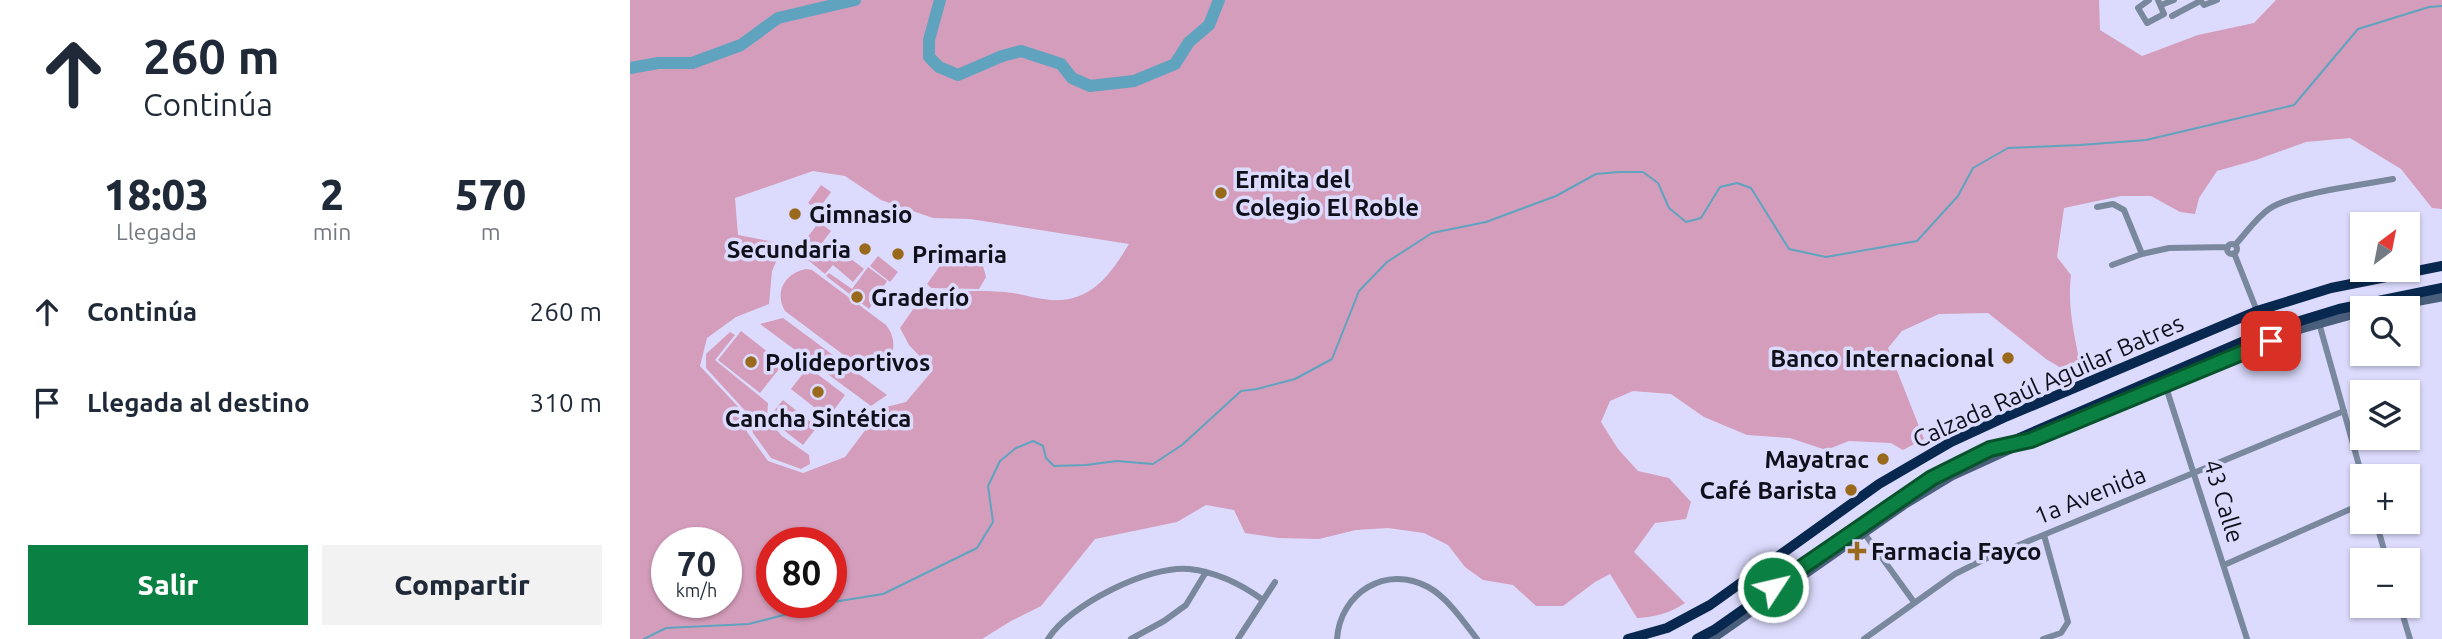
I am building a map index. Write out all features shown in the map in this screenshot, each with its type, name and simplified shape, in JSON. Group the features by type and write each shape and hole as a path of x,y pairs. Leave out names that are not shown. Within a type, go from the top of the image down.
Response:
{"highway":[{"name":"Calzada Raúl Aguilar Batres","path":"1628,639 1667,628 1710,605 1879,484 1951,442 2257,311 2331,288 2442,266"},
{"name":"Calzada Raúl Aguilar Batres","path":"1697,639 1714,630 1913,490 1990,449 2164,379 2267,331 2442,288"},
{"path":"1990,449 2031,440"}],"street":[{"path":"2149,0 2138,8 2147,23 2164,14 2159,3 2174,0"},
{"path":"2172,16 2200,0 2204,5 2217,0"},
{"path":"2232,246 2273,206 2303,197 2393,179"},
{"path":"2097,207 2113,204 2124,209 2142,254"},
{"path":"2112,265 2169,248 2232,246 2237,250 2234,253 2257,311"},
{"path":"2420,302 2442,298"},
{"path":"2350,314 2317,318 2359,464"},
{"path":"1714,638 1935,485 2164,379"},
{"name":"43 Calle","path":"2164,379 2246,639"},
{"name":"1a Avenida","path":"1864,639 1914,602 1970,566 2344,411"},
{"path":"2224,565 2350,509"},
{"path":"1864,533 1914,602"},
{"path":"2043,639 2062,633 2068,622 2044,535"},
{"path":"1048,639 1064,620 1087,603 1129,583 1163,571 1189,569 1206,572 1240,584 1264,600"},
{"path":"1132,639 1164,621 1185,605 1206,572"},
{"path":"1337,639 1339,621 1350,601 1366,587 1384,581 1408,580 1432,589 1477,639"},
{"path":"1238,639 1275,582"},
{"path":"2404,618 2410,639"}],"shaded area":[{"path":"630,0 2099,0 2100,30 2142,56 2198,35 2254,23 2276,0 2442,0 2442,209 2432,208 2401,169 2350,138 2306,142 2217,171 2199,198 2195,214 2180,212 2151,196 2121,196 2064,208 2057,257 2071,275 2071,311 2081,369 2066,371 2046,359 1988,313 1939,314 1902,331 1888,348 1924,439 1903,450 1891,443 1849,441 1826,450 1790,438 1747,435 1704,417 1671,394 1633,391 1610,401 1601,422 1618,449 1638,471 1669,478 1691,502 1686,519 1655,523 1634,552 1685,603 1668,612 1637,618 1610,574 1563,606 1536,606 1513,585 1483,580 1465,567 1448,545 1424,533 1388,528 1356,530 1319,539 1279,538 1245,533 1234,510 1206,505 1177,522 1095,539 1041,606 982,639 630,639","holes":["813,171 845,176 881,200 933,218 970,219 1129,244 1098,285 1077,297 1050,300 1002,292 925,292 900,328 909,345 933,370 906,402 882,408 845,457 803,473 768,461 747,432 742,411 700,366 707,338 736,317 769,304 772,271 784,244 738,235 735,198"]},
{"path":"821,185 831,192 818,210 808,203"},
{"path":"819,222 831,231 816,251 804,242"},
{"path":"803,244 821,258 832,244 864,269 853,282 833,265 825,274 797,251"},
{"path":"962,249 976,250 980,255 986,277 979,289 931,288 927,284 947,256"},
{"path":"878,256 898,272 890,282 870,266"},
{"path":"868,267 887,281 869,309 826,276 829,273 852,289"},
{"path":"806,269 812,270 886,325 891,333 893,350 886,363 871,369 861,368 785,311 781,297 784,284 792,275"},
{"path":"783,318 887,395 871,406 760,324"},
{"name":"Polideportivos","path":"741,331 783,364 760,393 718,360"},
{"path":"730,332 735,335 715,360 768,403 767,419 782,436 809,455 810,464 801,469 771,458 753,433 749,415 706,368 706,354"},
{"name":"Cancha Sintética","path":"808,367 845,395 828,418 791,389"},
{"path":"783,400 817,427 803,445 768,418"}],"waterway":[{"path":"630,68 658,63 692,63 741,45 778,18 855,0"},
{"path":"940,0 929,40 929,57 939,67 958,75 1021,51 1061,64 1072,78 1090,86 1134,81 1175,64 1189,42 1209,25 1219,0"},
{"path":"644,639 666,628 749,624 833,602 883,594 977,548 993,522 988,486 1000,461 1016,448 1033,441 1043,446 1046,458 1054,466 1117,461 1153,464 1182,445 1241,391 1295,379 1332,359 1359,291 1387,262 1432,233 1486,222 1556,196 1596,174 1643,172 1658,183 1669,208 1686,222 1701,218 1720,187 1737,183 1751,188 1789,249 1826,257 1917,241 1958,196 1973,168 2008,148 2146,140 2294,105 2358,29 2429,7 2442,6"}],"place":[{"name":"Ermita del Colegio El Roble","path":"1221,193"},
{"name":"Gimnasio","path":"795,214"},
{"name":"Secundaria","path":"865,249"},
{"name":"Primaria","path":"898,254"},
{"name":"Graderío","path":"857,297"},
{"name":"Banco Internacional","path":"2008,358"},
{"name":"Polideportivos","path":"751,362"},
{"name":"Cancha Sintética","path":"818,392"},
{"name":"Mayatrac","path":"1883,459"},
{"name":"Café Barista","path":"1851,490"},
{"name":"Farmacia Fayco","path":"1857,551"}],"route":[{"path":"1773,587 1913,490 1952,467 1990,449 2031,440 2271,341"}]}
